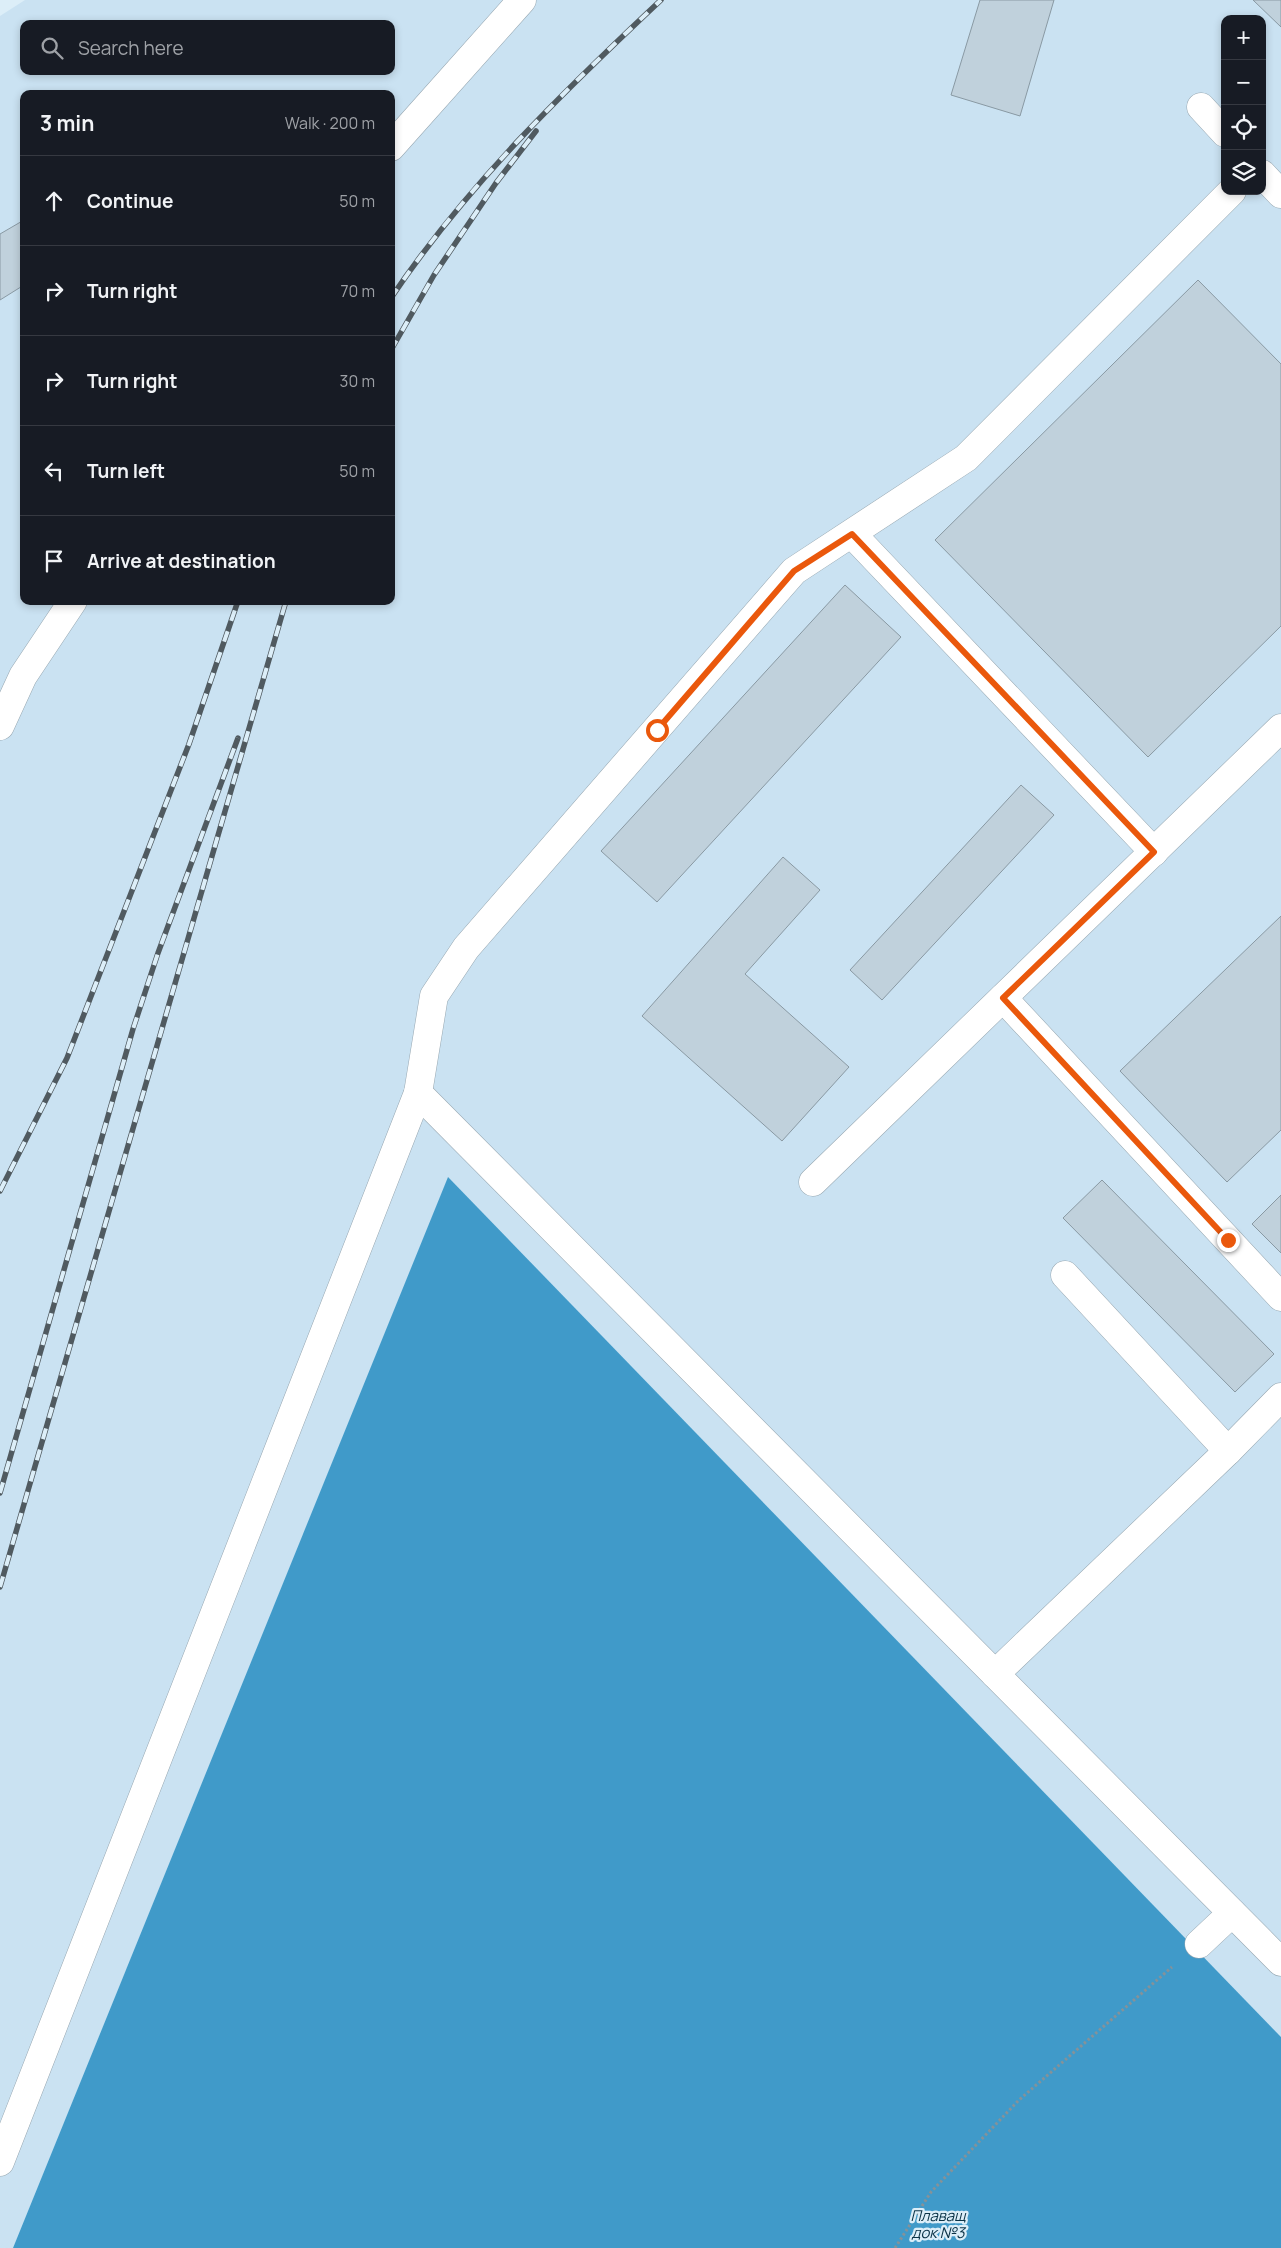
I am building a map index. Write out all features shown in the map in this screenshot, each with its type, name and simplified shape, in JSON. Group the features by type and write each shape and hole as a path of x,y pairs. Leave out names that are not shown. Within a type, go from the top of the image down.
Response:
{"street":[{"path":"395,143 522,0"},
{"path":"1201,107 1221,129"},
{"path":"1266,178 1281,194"},
{"path":"0,2162 418,1093 434,996 466,948 794,571 966,458 1228,195"},
{"path":"852,534 1154,852"},
{"path":"0,726 12,678 70,605"},
{"path":"813,1182 1281,728"},
{"path":"1003,998 1281,1296"},
{"path":"418,1093 1281,1962"},
{"path":"1065,1275 1228,1451"},
{"path":"995,1674 1228,1451 1281,1397"},
{"path":"1199,1944 1232,1913"}],"path":[{"path":"895,2248 931,2192 1019,2100 1199,1944"}],"shaded area":[{"path":"25,0 1281,0 1281,2037 448,1178 13,2248 0,2248 0,16"}],"water":[{"name":"Плаващ док №3","path":"448,1177 1281,2037 1281,2248 13,2248"}],"building":[{"path":"980,0 1054,0 1020,116 951,95"},
{"path":"1253,0 1281,0 1281,27"},
{"path":"20,222 20,288 0,300 0,234"},
{"path":"1198,280 1281,364 1281,626 1148,757 935,540"},
{"path":"845,585 901,637 657,902 601,851"},
{"path":"1021,785 1054,815 882,1000 850,970"},
{"path":"783,857 820,890 745,974 849,1067 782,1141 642,1016"},
{"path":"1281,916 1281,1130 1227,1182 1120,1071"},
{"path":"1102,1180 1274,1354 1235,1392 1063,1218"},
{"path":"1281,1195 1281,1253 1252,1224"}],"railway":[{"path":"395,292 451,217 517,142 552,105 661,0"},
{"path":"395,343 434,275 496,183 536,131"},
{"path":"0,1191 67,1058 189,744 237,605"},
{"path":"0,1587 285,605"},
{"path":"0,1493 133,1029 158,953 238,738"}],"route":[{"path":"657,730 794,571 852,534 1154,852 1003,998 1228,1240"}]}
